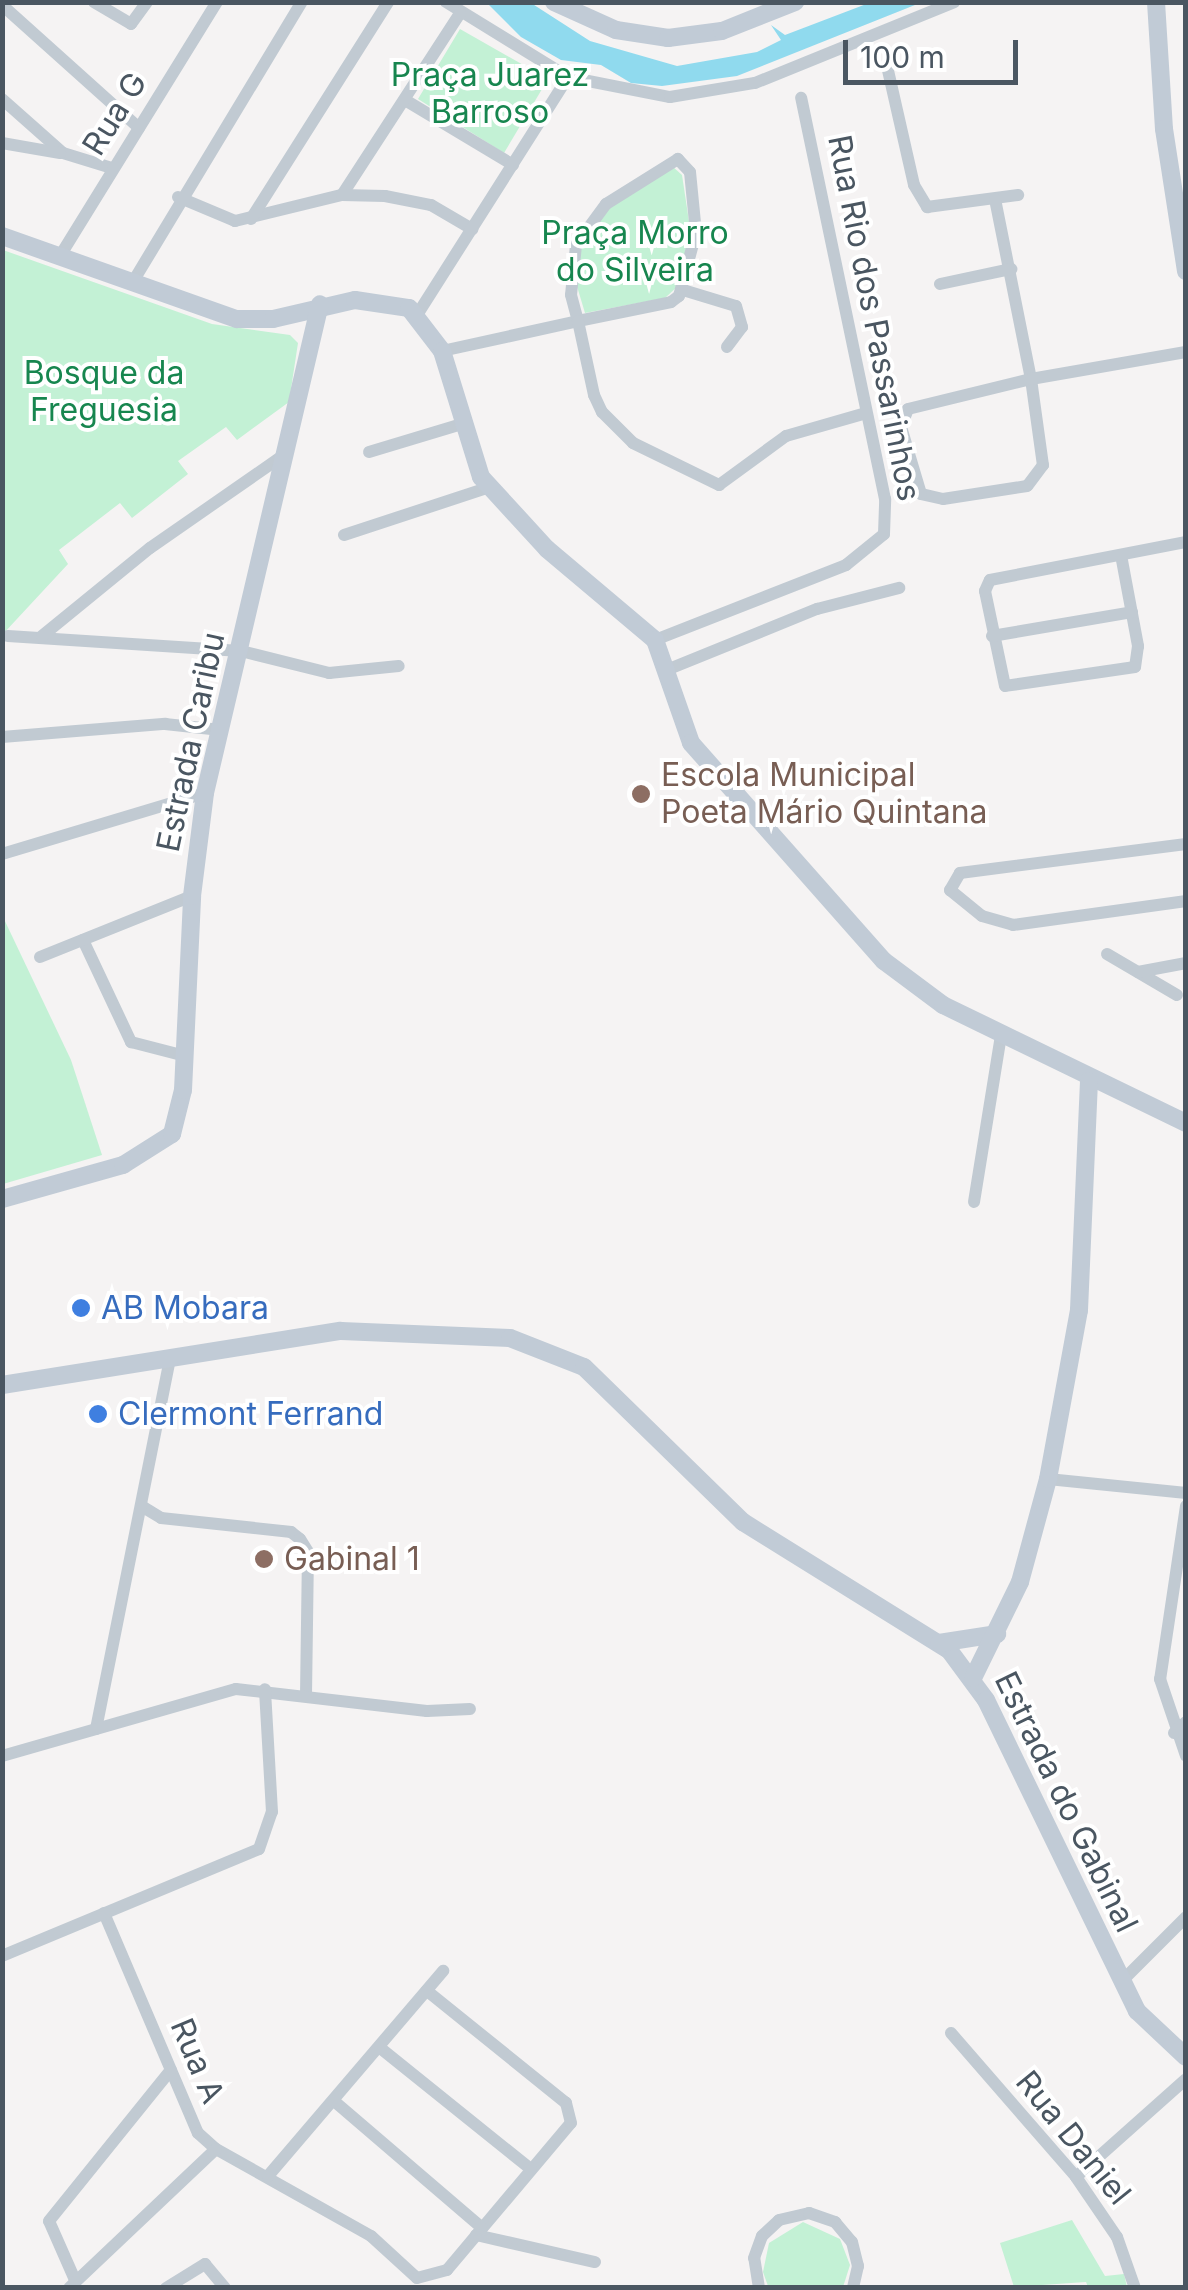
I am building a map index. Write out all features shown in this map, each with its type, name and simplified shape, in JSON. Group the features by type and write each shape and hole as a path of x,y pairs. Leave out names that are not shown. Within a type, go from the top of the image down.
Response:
{"main road":[{"path":"554,2 616,30 668,38 722,31 770,8 795,2"},
{"path":"1156,2 1164,128 1186,271"},
{"path":"2,236 237,319 273,318 320,304 391,301 417,315 442,351 462,424 490,487 546,549 655,640 669,670 691,743 884,961 910,986 1089,1081 1186,1124"},
{"name":"Estrada Caribu","path":"2,1199 123,1165 160,1146 179,1116 192,896 205,794 320,304"},
{"path":"973,1678 1020,1582 1048,1480 1079,1310 1089,1081"},
{"name":"Estrada do Gabinal","path":"2,1384 340,1331 454,1332 543,1346 615,1394 743,1522 940,1643 973,1678 1120,1982 1157,2035 1186,2057"},
{"path":"940,1643 996,1634"}],"street":[{"path":"94,2 131,24 147,2"},
{"name":"Rua G","path":"60,256 217,2"},
{"path":"134,280 178,197 302,2"},
{"path":"251,219 388,2"},
{"path":"446,2 568,77 646,97 724,90 954,2"},
{"path":"2,5 139,128"},
{"path":"342,194 460,13"},
{"path":"888,66 918,199 937,210 1018,195"},
{"path":"417,315 568,77"},
{"path":"2,98 63,153"},
{"name":"Rua Rio dos Passarinhos","path":"655,640 874,548 887,522 801,98"},
{"path":"405,100 512,165"},
{"path":"2,143 63,153 112,168"},
{"path":"442,351 578,321 671,302 684,290 696,233 690,172 678,159 619,194 588,224 570,268 578,321 594,395 614,428 719,485 786,436 866,413"},
{"path":"178,197 227,220 251,219 342,194 408,199 472,229"},
{"path":"996,199 1031,378 1044,465 1027,486 943,498 920,494 901,427 902,416 917,405 1031,378 1186,352"},
{"path":"940,284 1010,269"},
{"path":"684,290 736,306 742,327 727,348"},
{"path":"370,452 462,424"},
{"path":"42,636 150,548 286,454"},
{"path":"344,534 490,487"},
{"path":"1121,555 1138,660 1127,670 1005,686 985,591 990,580 1186,542"},
{"path":"669,670 817,609 899,588"},
{"path":"992,636 1132,612"},
{"path":"8,636 241,651 329,673 399,666"},
{"path":"2,737 165,724 221,730"},
{"path":"2,854 205,794"},
{"path":"1186,844 960,873 950,890 982,916 1013,925 1186,901"},
{"path":"40,956 192,896"},
{"path":"83,940 130,1042 185,1056"},
{"path":"1108,954 1177,994"},
{"path":"1138,972 1186,963"},
{"path":"974,1202 1001,1035"},
{"path":"96,1729 170,1359"},
{"path":"1048,1480 1186,1493"},
{"path":"1186,1506 1160,1679 1174,1732 1186,1756"},
{"path":"143,1507 160,1518 291,1532 300,1539 308,1552 306,1695"},
{"path":"138,1530 160,1518"},
{"path":"2,1756 236,1689 265,1689 427,1711 470,1709"},
{"path":"2,1956 259,1849 272,1812 265,1689"},
{"path":"1174,1732 1186,1722"},
{"name":"Rua A","path":"72,2284 216,2150 198,2133 104,1913"},
{"path":"1120,1982 1186,1917"},
{"path":"268,2176 443,1971"},
{"path":"216,2150 371,2236 417,2278 446,2270 571,2123 566,2104 427,1991"},
{"name":"Rua Daniel","path":"950,2034 1076,2176 1117,2236 1135,2288"},
{"path":"379,2048 531,2169"},
{"path":"72,2284 49,2221 171,2070"},
{"path":"1076,2176 1186,2080"},
{"path":"334,2101 478,2232 596,2262"},
{"path":"758,2288 754,2258 762,2236 779,2220 809,2213 834,2222 852,2242 858,2266 853,2288"},
{"path":"166,2288 205,2264 225,2288"}],"green space":[{"name":"Praça Juarez Barroso","path":"460,29 548,79 504,153 418,99"},
{"name":"Praça Morro do Silveira","path":"672,166 682,175 690,228 679,285 665,298 585,313 573,273 577,252 602,213"},
{"name":"Bosque da Freguesia","path":"3,250 212,324 290,335 298,343 289,402 237,440 226,427 178,461 188,474 132,518 120,503 59,550 68,564 3,634"},
{"path":"3,917 71,1060 102,1155 3,1184"},
{"path":"1072,2220 1105,2276 1124,2274 1127,2287 1088,2287 1086,2282 1014,2287 1000,2243"},
{"path":"803,2222 840,2239 850,2265 843,2287 768,2286 763,2272 769,2243"}],"water":[{"path":"487,3 531,3 590,41 677,66 757,52 781,40 771,25 785,35 869,3 920,3 737,76 662,86 631,83 601,65 561,60 521,37"}],"place":[{"name":"Escola Municipal Poeta Mário Quintana","path":"641,794"},
{"name":"AB Mobara","path":"81,1308"},
{"name":"Clermont Ferrand","path":"98,1414"},
{"name":"Gabinal 1","path":"264,1559"}]}
